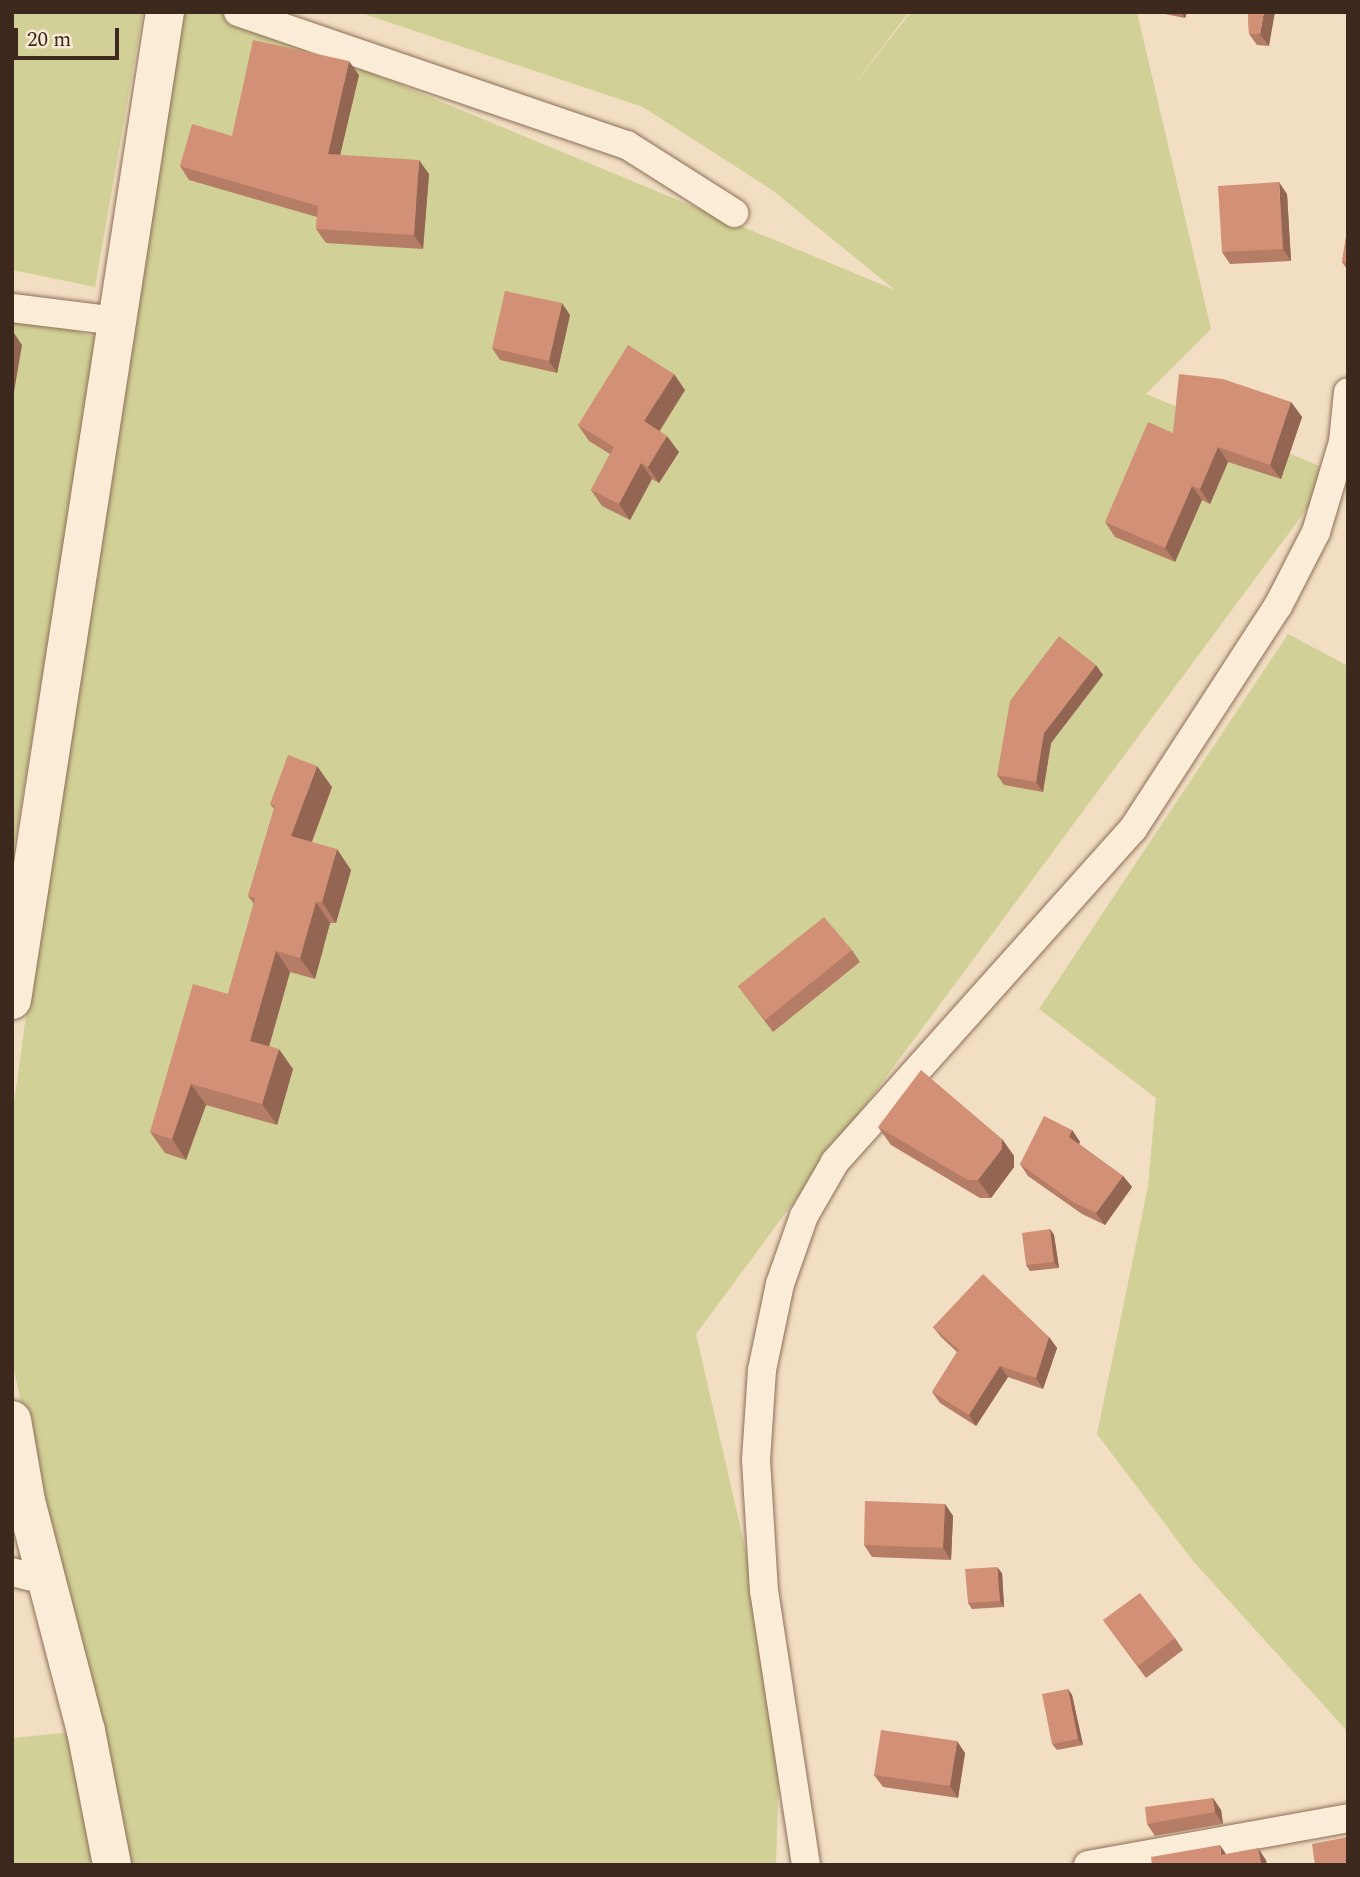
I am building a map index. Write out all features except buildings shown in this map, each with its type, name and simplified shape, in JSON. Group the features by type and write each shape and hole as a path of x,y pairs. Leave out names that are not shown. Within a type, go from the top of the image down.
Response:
{"street":[{"path":"12,1000 165,12"},
{"path":"238,12 627,145 734,213"},
{"path":"12,308 116,321"},
{"path":"806,1865 764,1591 755,1460 762,1370 780,1284 804,1216 835,1162 1133,829 1278,606 1316,532 1343,442 1348,392"},
{"path":"12,1420 26,1501 30,1577 86,1731 112,1865"},
{"path":"1088,1865 1348,1818"}],"shaded area":[{"path":"12,12 143,12 95,287 12,270"},
{"path":"165,12 225,12 895,290 772,190 643,107 358,12 909,12 843,99 911,12 1137,12 1211,329 1146,394 1334,472 696,1334 781,1704 776,1865 122,1865 12,1361 12,1117"},
{"path":"12,311 98,338 12,860"},
{"path":"1288,634 1348,666 1348,1732 1193,1561 1097,1434 1148,1186 1156,1098 1039,1009"},
{"path":"86,1731 104,1865 12,1865 12,1738"}]}
